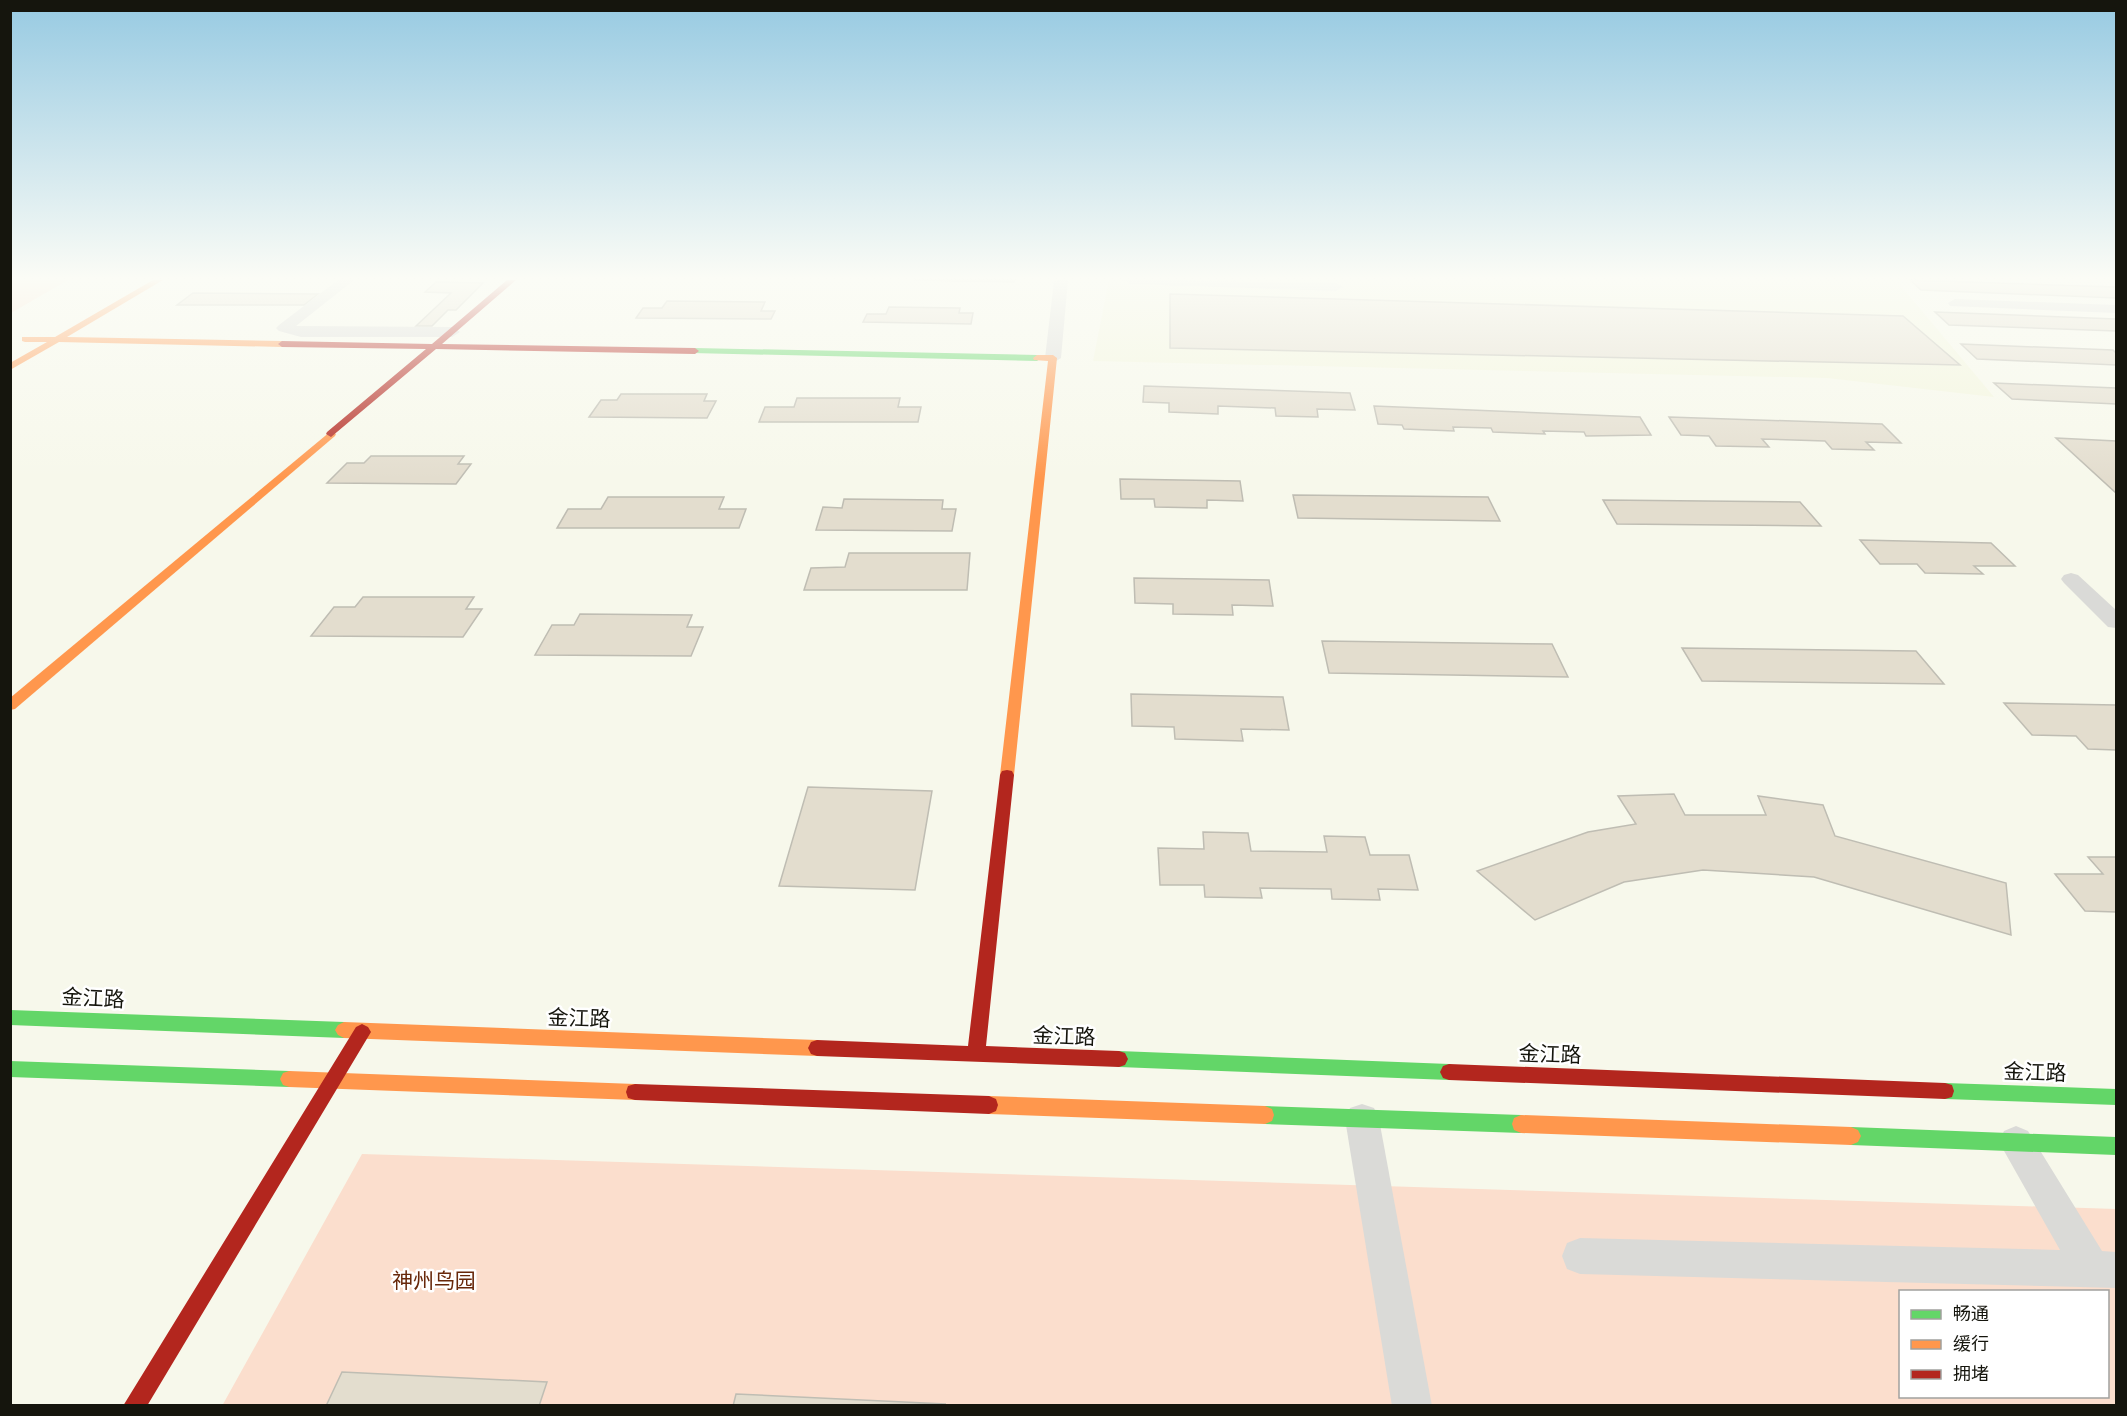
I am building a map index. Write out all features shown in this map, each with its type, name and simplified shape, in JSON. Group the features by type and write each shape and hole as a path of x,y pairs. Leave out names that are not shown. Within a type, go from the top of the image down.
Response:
{"street":[{"path":"10,367 46,346"},
{"path":"10,706 437,346"},
{"path":"489,346 1053,358"},
{"path":"976,1055 1054,346"},
{"path":"2071,579 2116,622"},
{"name":"金江路","path":"10,1017 1990,1098 2116,1097"},
{"path":"134,1406 362,1032"},
{"path":"10,1070 1362,1119 2013,1137 2116,1146"},
{"path":"1362,1119 1412,1406"},
{"path":"2013,1137 2104,1270"},
{"path":"1580,1256 2104,1270"}],"shaded area":[{"path":"1096,346 1951,346 1994,397 1827,378 1093,361"}],"green space":[{"name":"神州鸟园","path":"362,1154 2116,1209 2116,1405 222,1406"}],"building":[{"path":"1170,346 1938,346 1960,365 1170,348"},
{"path":"1963,346 2113,350 2116,353 2116,365 1977,359"},
{"path":"1994,383 2116,388 2116,404 2012,399"},
{"path":"1144,386 1350,393 1355,410 1317,409 1318,417 1276,416 1275,408 1218,406 1218,414 1169,412 1169,403 1143,402"},
{"path":"621,394 707,394 704,401 716,401 707,418 589,417 601,400 617,400"},
{"path":"797,398 900,398 898,407 921,407 918,422 759,422 765,407 794,407"},
{"path":"1374,406 1640,417 1651,435 1586,436 1584,432 1543,431 1545,434 1493,432 1491,428 1453,427 1454,431 1404,429 1402,425 1378,424"},
{"path":"1669,417 1882,424 1901,443 1866,442 1874,450 1832,449 1825,441 1762,439 1769,447 1716,446 1709,436 1681,435"},
{"path":"2056,438 2116,441 2116,493"},
{"path":"371,456 464,456 458,464 471,464 456,484 327,483 347,463 364,463"},
{"path":"1120,479 1240,481 1243,501 1207,500 1207,508 1155,507 1154,499 1121,499"},
{"path":"1293,495 1488,497 1500,521 1298,518"},
{"path":"608,497 724,497 719,509 746,509 739,528 557,528 568,509 601,509"},
{"path":"844,499 943,500 942,509 956,509 952,531 816,530 823,507 842,508"},
{"path":"1603,500 1800,502 1821,526 1617,524"},
{"path":"1860,540 1991,543 2015,566 1974,566 1983,574 1925,573 1917,564 1880,564"},
{"path":"849,553 970,553 967,590 804,590 811,568 845,567"},
{"path":"1134,578 1269,580 1273,606 1232,605 1233,615 1173,614 1173,604 1135,603"},
{"path":"363,597 474,597 466,609 482,609 463,637 311,636 334,607 355,607"},
{"path":"580,614 692,615 687,627 703,627 691,656 535,655 552,625 574,625"},
{"path":"1322,641 1552,644 1568,677 1329,673"},
{"path":"1682,648 1916,651 1944,684 1702,681"},
{"path":"1131,694 1283,697 1289,730 1241,729 1243,741 1175,739 1174,727 1132,726"},
{"path":"2004,703 2116,705 2116,750 2088,749 2076,736 2032,735"},
{"path":"808,787 932,791 915,890 779,886"},
{"path":"1674,794 1685,815 1766,815 1758,796 1823,805 1835,836 2006,883 2011,935 1814,877 1703,870 1624,882 1535,920 1477,871 1588,832 1636,824 1618,796"},
{"path":"1203,832 1248,833 1251,851 1327,852 1324,836 1365,837 1370,855 1409,855 1418,890 1378,889 1380,900 1332,899 1331,889 1260,888 1262,898 1205,897 1204,885 1160,885 1158,848 1204,849"},
{"path":"2088,857 2116,857 2116,912 2085,911 2055,874 2103,874"},
{"path":"342,1372 547,1382 539,1406 326,1406"},
{"path":"736,1394 946,1404 733,1406"}],"traffic: fast":[{"path":"695,351 1037,358"},
{"path":"10,1017 344,1030"},
{"path":"1119,1059 1449,1072"},
{"path":"10,1069 289,1079"},
{"path":"1945,1091 2116,1097"},
{"path":"1265,1115 1521,1124"},
{"path":"1851,1136 2116,1146"}],"traffic: slow":[{"path":"10,367 46,346"},
{"path":"1007,775 1053,358 1037,358"},
{"path":"10,706 331,434"},
{"path":"344,1030 817,1048"},
{"path":"289,1079 635,1092"},
{"path":"989,1105 1265,1115"},
{"path":"1521,1124 1851,1136"}],"traffic: jam":[{"path":"405,346 695,351"},
{"path":"331,434 434,346"},
{"path":"976,1055 1007,775"},
{"path":"134,1406 362,1032"},
{"path":"817,1048 1119,1059"},
{"path":"1449,1072 1945,1091"},
{"path":"635,1092 989,1105"}]}
